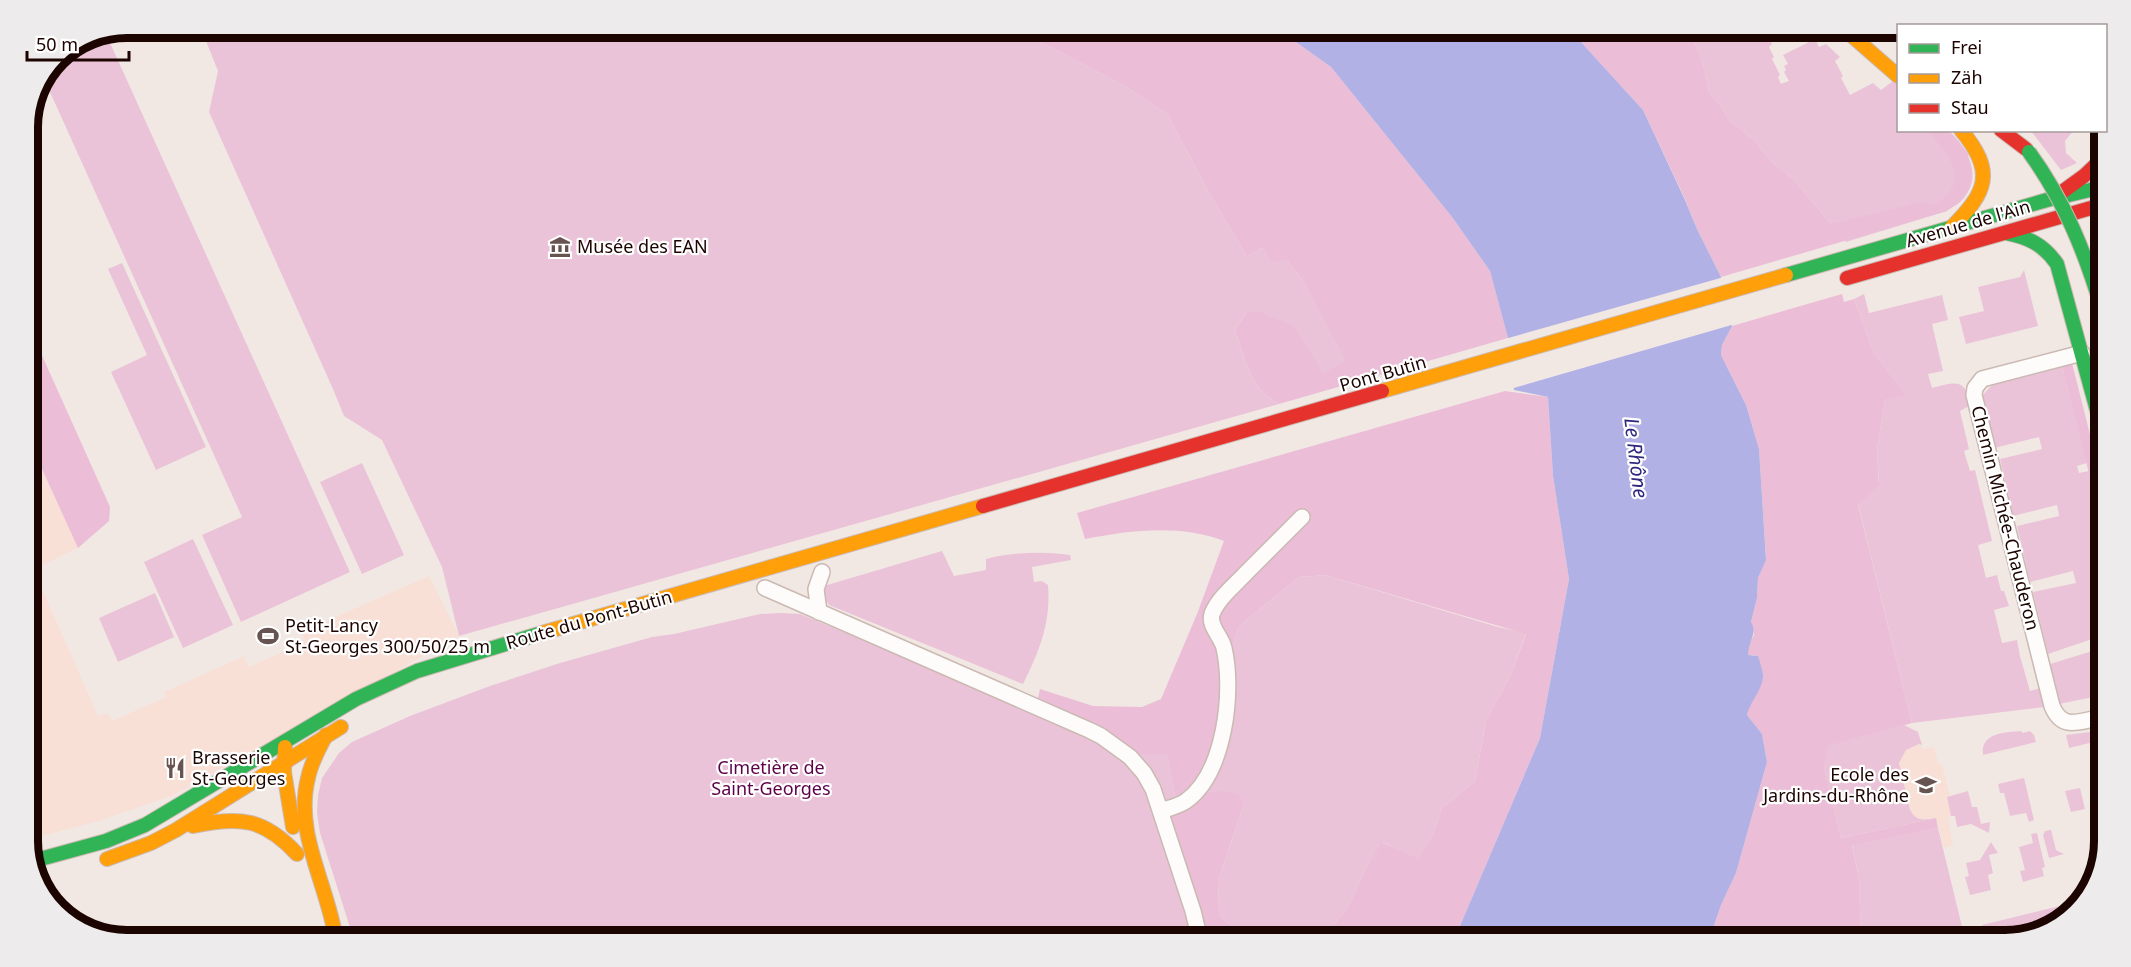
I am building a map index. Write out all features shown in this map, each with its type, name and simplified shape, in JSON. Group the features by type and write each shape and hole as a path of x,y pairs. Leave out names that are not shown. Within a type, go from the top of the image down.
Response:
{"main road":[{"path":"1855,38 1897,74"},
{"path":"1951,229 1977,200 1984,177 1979,152 1963,132"},
{"path":"2006,132 2020,138 2052,184 2071,218 2093,279"},
{"path":"2047,201 2083,179 2093,168"},
{"name":"Avenue de l'Ain","path":"1842,261 2093,189"},
{"name":"Avenue de l'Ain","path":"1836,280 2093,207"},
{"path":"2006,233 2032,240 2052,256 2062,278 2093,396"},
{"name":"Pont Butin","path":"933,521 1842,261"},
{"name":"Route du Pont-Butin","path":"39,859 106,841 160,817 286,739 356,699 394,681 439,664 933,521"},
{"path":"759,589 788,581"},
{"path":"94,863 151,843 176,830 356,718"},
{"path":"326,735 308,774 303,816 308,841 335,930"},
{"path":"286,739 284,762 297,854 302,869"},
{"path":"38,849 160,817"},
{"path":"176,830 224,820 251,821 274,831 297,854"}],"street":[{"name":"Chemin Michée-Chauderon","path":"2082,353 1982,379 1975,388 1974,394 2052,706 2057,717 2063,721 2072,723 2094,719"},
{"path":"1161,811 1185,802 1197,790 1212,764 1224,730 1227,704 1225,651 1213,626 1212,614 1223,596 1302,517"},
{"path":"819,612 816,589 822,572"},
{"path":"759,589 819,612 1031,703 1101,736 1130,757 1144,773 1153,789 1198,930"}],"shaded area":[{"path":"1032,38 1290,38 1331,67 1452,217 1490,271 1508,338 1279,404 1261,390 1246,363 1235,330 1247,312 1257,311 1294,326 1323,373 1346,361 1304,282 1287,260 1271,261 1263,247 1247,257 1208,191 1168,115 1127,87"},
{"path":"1577,38 1692,38 1702,60 1709,92 1724,110 1728,119 1755,141 1769,159 1795,181 1831,224 1921,202 1933,205 1945,196 1952,188 1955,179 1954,170 1950,160 1929,132 1950,132 1956,138 1971,163 1972,181 1961,201 1947,211 1721,277 1643,110"},
{"path":"1842,294 1844,302 1854,299 1874,353 1906,395 1885,400 1877,450 1879,485 1858,505 1912,723 1828,746 1824,768 1841,838 1936,818 1938,828 1852,845 1859,879 1861,930 1712,930 1736,873 1767,762 1762,734 1747,715 1749,706 1761,685 1758,656 1748,655 1748,646 1754,635 1751,622 1757,598 1758,578 1766,559 1759,449 1746,405 1721,355 1722,345 1732,326"},
{"path":"38,347 110,507 109,521 78,548 38,460"},
{"path":"2072,363 2093,448 2094,491 2062,366"},
{"path":"1505,391 1548,397 1553,476 1569,579 1540,738 1458,930 1329,930 1346,911 1367,866 1382,842 1418,859 1433,835 1442,808 1475,781 1486,721 1511,674 1526,634 1325,575 1299,577 1239,626 1231,650 1204,793 1220,791 1238,794 1244,804 1218,881 1219,915 1235,930 1204,930 1170,816 1178,811 1167,754 1138,756 1103,729 1038,698 1040,689 1093,706 1142,707 1161,699 1197,614 1224,541 1190,532 1155,530 1085,539 1077,513"},
{"path":"38,460 78,548 38,568"},
{"path":"429,576 459,636 174,795 99,821 38,837 38,582 98,716 108,713 112,721 166,697 164,692 244,656 249,667 305,642 301,632"},
{"name":"Ecole des Jardins-du-Rhône","path":"1919,744 1923,749 1934,747 1939,765 1942,765 1950,796 1947,798 1951,816 1948,818 1953,845 1944,848 1936,818 1921,820 1912,814 1900,768 1900,758 1906,750"}],"green space":[{"path":"203,38 1032,38 1127,87 1168,115 1208,191 1247,257 1263,247 1287,260 1304,282 1347,361 1323,374 1294,327 1247,312 1235,330 1246,363 1261,390 1279,404 459,636 442,567 382,440 344,416 209,112 218,71"},
{"path":"1692,38 1769,38 1772,44 1769,47 1774,57 1772,59 1780,75 1778,77 1781,84 1789,81 1784,72 1786,70 1784,66 1788,64 1783,55 1815,39 1819,47 1826,44 1840,57 1835,61 1850,95 1873,83 1881,90 1893,81 1897,85 1897,132 1950,132 1969,154 1947,211 1846,242 1795,181 1769,159 1755,141 1728,119 1724,110 1709,92 1702,60"},
{"path":"108,39 350,572 241,622 202,535 242,517 47,86 56,72 68,60 82,49 98,42"},
{"path":"2032,132 2072,132 2065,141 2066,153 2077,163 2061,170"},
{"path":"122,263 206,447 156,470 111,372 147,355 108,269"},
{"path":"2024,270 2038,326 1966,344 1959,317 1984,311 1978,287 2020,277"},
{"path":"1864,294 1869,313 1942,295 1948,320 1932,324 1943,371 1928,374 1932,388 1958,384 1966,390 1969,396 1971,405 1960,411 1969,449 1964,451 1970,471 1975,470 1992,541 1978,545 1986,578 1997,575 2001,591 2004,591 2009,606 1994,610 2002,643 2017,640 2030,691 2040,688 2045,707 1912,723 1858,504 1879,482 1877,450 1885,400 1905,394 1874,353 1854,299"},
{"path":"2062,366 2087,463 2077,466 2079,473 2089,471 2094,490 2094,638 2048,654 2033,592 2076,583 2073,571 2030,582 2017,526 2059,516 2057,505 2013,516 2000,459 2042,449 2039,437 1994,448 1982,396 1992,385"},
{"path":"362,463 404,555 362,574 320,482"},
{"path":"193,539 233,625 183,648 144,562"},
{"path":"942,551 954,576 986,570 986,559 1006,555 1050,553 1070,555 1071,560 1032,567 1034,582 1042,581 1048,585 1048,611 1043,636 1023,684 829,605 824,598 824,586"},
{"path":"1325,575 1498,627 1526,633 1511,674 1486,721 1475,781 1442,808 1433,835 1418,860 1383,842 1367,866 1346,911 1329,930 1235,930 1219,915 1218,881 1244,804 1203,793 1231,650 1239,626 1299,577"},
{"path":"155,593 174,637 118,662 99,618"},
{"name":"Cimetière de Saint-Georges","path":"760,614 800,614 1024,707 1096,740 1124,760 1142,781 1177,880 1190,930 351,930 320,833 317,813 322,778 339,753 352,742 410,716 560,663 652,637"},
{"path":"2094,651 2094,697 2059,704 2050,664"},
{"path":"1904,725 1918,732 1922,745 1919,744 1906,750 1899,763 1910,809 1918,818 1936,818 1841,838 1824,768 1827,746"},
{"path":"2021,731 2023,733 2030,731 2036,742 1983,755 1985,742 1989,738 2001,733"},
{"path":"2094,732 2094,742 2069,748 2066,735"},
{"path":"1167,753 1176,801 1164,803 1138,756"},
{"path":"2024,778 2034,820 2029,822 2026,813 2010,816 2004,793 2000,793 1998,784"},
{"path":"2080,788 2085,809 2071,812 2065,791"},
{"path":"1968,791 1972,807 1977,807 1981,824 1990,822 1989,833 1971,824 1957,827 1955,816 1951,816 1947,797"},
{"path":"1938,828 1963,930 1861,930 1859,879 1852,844"},
{"path":"2051,830 2056,850 2064,854 2049,858 2043,835 2045,831"},
{"path":"2037,833 2045,867 2042,868 2044,876 2023,882 2020,871 2025,870 2019,847 2033,843 2031,834"},
{"path":"1991,842 1998,853 1989,855 1993,873 1988,875 1991,890 1970,895 1965,877 1969,876 1966,863 1980,860"},
{"path":"2065,905 2038,923 2016,929 1981,930 1982,925"}],"water":[{"name":"Le Rhône","path":"1290,38 1577,38 1643,110 1721,277 1732,326 1722,345 1721,355 1746,405 1759,449 1766,560 1758,578 1757,598 1751,622 1753,634 1748,655 1758,656 1763,675 1761,686 1747,715 1762,734 1767,762 1736,873 1712,930 1458,930 1540,738 1569,579 1553,476 1548,397 1514,390 1508,338 1490,271 1452,217 1331,67"}],"pier":[{"path":"1724,277 1735,324 1510,389 1505,339"}],"traffic: fast":[{"path":"2029,152 2063,208 2093,283"},
{"path":"1786,275 2047,200 2093,189"},
{"path":"2006,233 2035,243 2057,264 2093,397"},
{"path":"39,859 106,841 145,825 356,699 417,671 542,633"}],"traffic: slow":[{"path":"1854,38 1897,75"},
{"path":"1951,228 1973,203 1983,181 1983,170 1979,158 1962,132"},
{"path":"1382,391 1786,275"},
{"path":"542,633 983,506"},
{"path":"107,859 151,843 176,830 341,727"},
{"path":"326,735 309,772 305,819 334,930"},
{"path":"285,747 284,772 293,827"},
{"path":"193,826 224,821 250,823 273,833 297,854"}],"traffic: jam":[{"path":"2004,132 2026,149"},
{"path":"2062,192 2093,167"},
{"path":"1847,278 2091,208"},
{"path":"983,506 1382,391"}],"place":[{"name":"Musée des EAN","path":"560,247"},
{"name":"Petit-Lancy St-Georges 300/50/25 m","path":"268,636"},
{"name":"Brasserie St-Georges","path":"175,768"},
{"name":"Ecole des Jardins-du-Rhône","path":"1926,785"}]}
